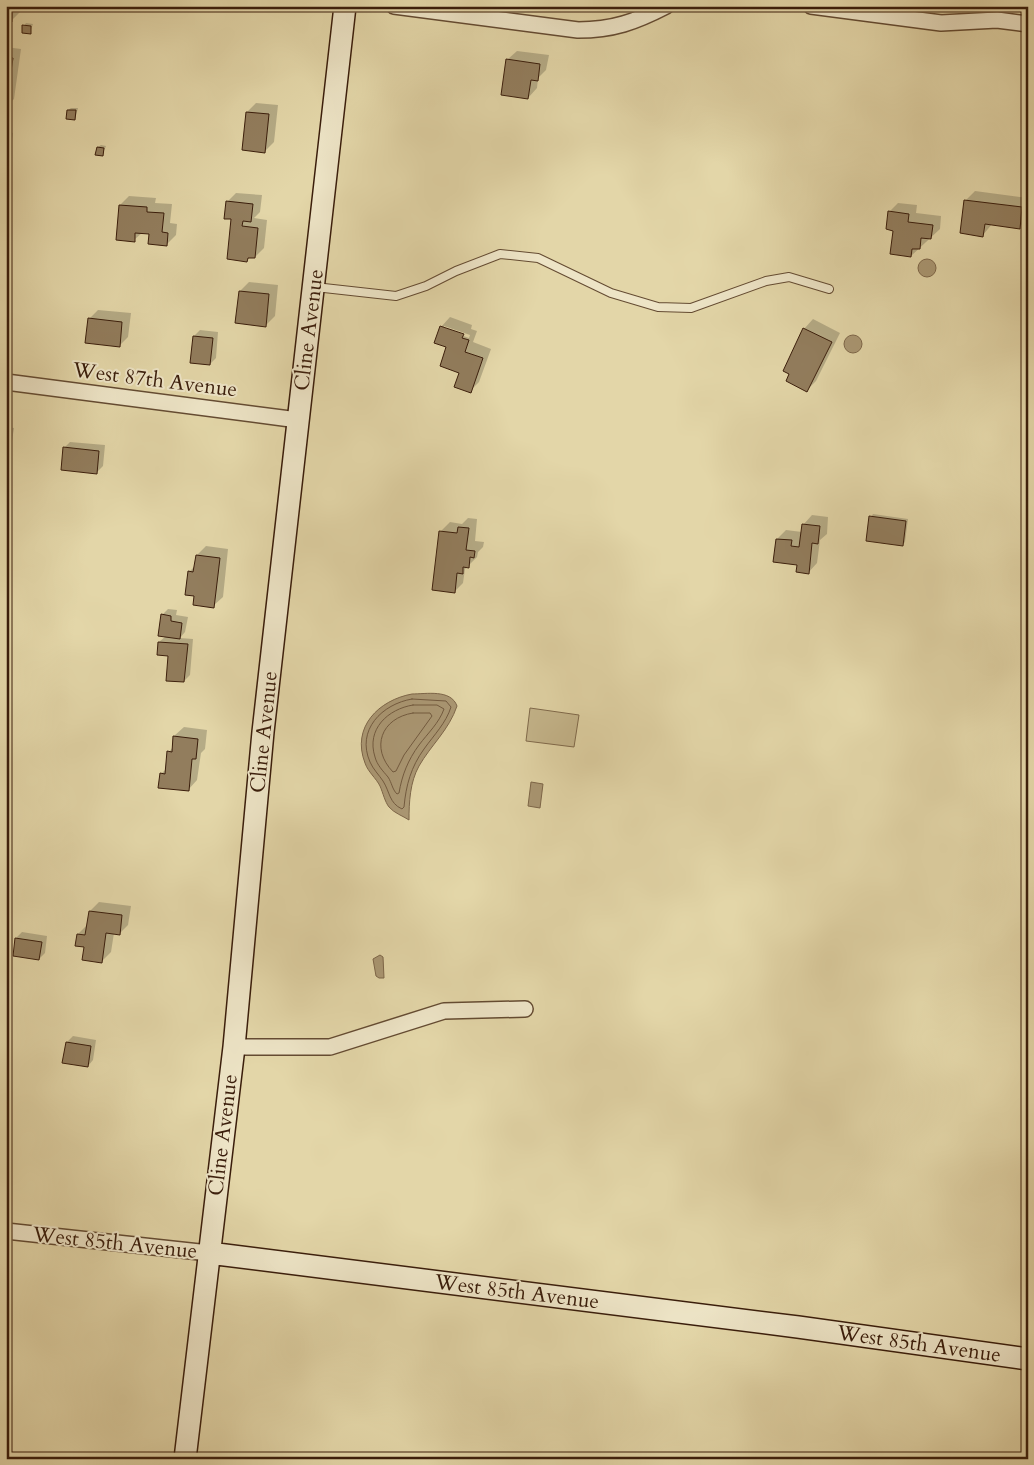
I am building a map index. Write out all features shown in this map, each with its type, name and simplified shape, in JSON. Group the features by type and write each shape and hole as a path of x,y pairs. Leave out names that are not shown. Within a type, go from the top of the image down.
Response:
{"street":[{"name":"Cline Avenue","path":"185,1459 234,1048 263,732 315,287 345,6"},
{"path":"394,6 578,30 604,30 636,21 666,6"},
{"path":"812,6 941,23 997,20 1028,24"},
{"name":"West 87th Avenue","path":"6,382 298,420"},
{"path":"234,1048 330,1047 444,1011 525,1009"},
{"name":"West 85th Avenue","path":"6,1231 209,1253 798,1327 1028,1359"}],"lane":[{"path":"315,287 396,296 426,286 456,271 500,254 538,258 611,293 658,308 691,308 766,281 789,277 829,289"}],"shaded area":[{"path":"530,708 579,715 574,747 526,741"}],"water":[{"path":"923,259 931,259 936,264 934,275 923,277 918,272 918,264"},
{"path":"853,335 859,338 862,344 859,350 853,353 847,350 844,344 847,338"},
{"path":"431,693 444,695 454,701 457,706 445,730 416,772 411,792 409,820 389,807 380,786 365,763 362,738 365,727 379,709 400,697"},
{"path":"531,782 543,784 540,808 528,806"},
{"path":"380,955 383,957 384,978 376,976 373,959"}],"building":[{"path":"6,6 13,6 12,22 6,22"},
{"path":"22,25 31,26 31,34 22,33"},
{"path":"6,57 13,58 6,105"},
{"path":"506,59 540,64 538,81 531,80 528,99 501,95"},
{"path":"67,110 76,110 75,120 66,119"},
{"path":"246,112 269,114 265,153 242,150"},
{"path":"97,147 104,148 103,156 95,155"},
{"path":"964,200 1022,207 1020,229 985,224 983,237 960,233"},
{"path":"226,201 253,204 251,222 243,221 242,226 258,228 255,258 248,258 247,262 227,259 231,219 224,219"},
{"path":"119,205 147,207 147,212 164,213 162,232 168,233 167,246 148,244 149,234 135,233 135,242 116,240"},
{"path":"888,211 909,214 908,222 933,225 931,239 921,238 920,249 912,249 911,257 890,254 893,231 886,229"},
{"path":"239,291 269,294 266,327 235,323"},
{"path":"88,318 122,322 120,347 85,343"},
{"path":"440,326 464,334 462,338 469,340 465,352 483,358 471,393 454,387 459,373 440,366 446,347 434,343"},
{"path":"803,328 832,342 807,392 786,381 789,374 783,371"},
{"path":"193,336 213,338 210,365 190,363"},
{"path":"6,433 9,434 6,452"},
{"path":"63,447 99,451 97,474 61,470"},
{"path":"869,516 906,521 903,546 866,541"},
{"path":"802,524 820,526 818,544 812,543 809,574 796,572 797,565 773,562 776,539 792,540 791,546 799,547"},
{"path":"458,527 469,528 466,550 475,551 474,558 470,557 469,568 463,567 463,574 457,573 455,593 432,590 439,531 457,533"},
{"path":"196,555 220,558 214,608 193,605 194,596 185,595 188,571 193,572"},
{"path":"161,614 171,616 171,621 182,623 180,639 158,636"},
{"path":"158,642 188,644 184,682 166,681 168,656 157,655"},
{"path":"173,736 198,739 196,759 192,759 189,791 158,788 160,773 165,774 167,751 172,752"},
{"path":"89,911 122,915 120,935 106,933 102,963 82,960 84,947 75,946 77,934 85,935"},
{"path":"15,938 42,942 39,960 13,956"},
{"path":"66,1042 91,1046 88,1067 62,1063"}]}
